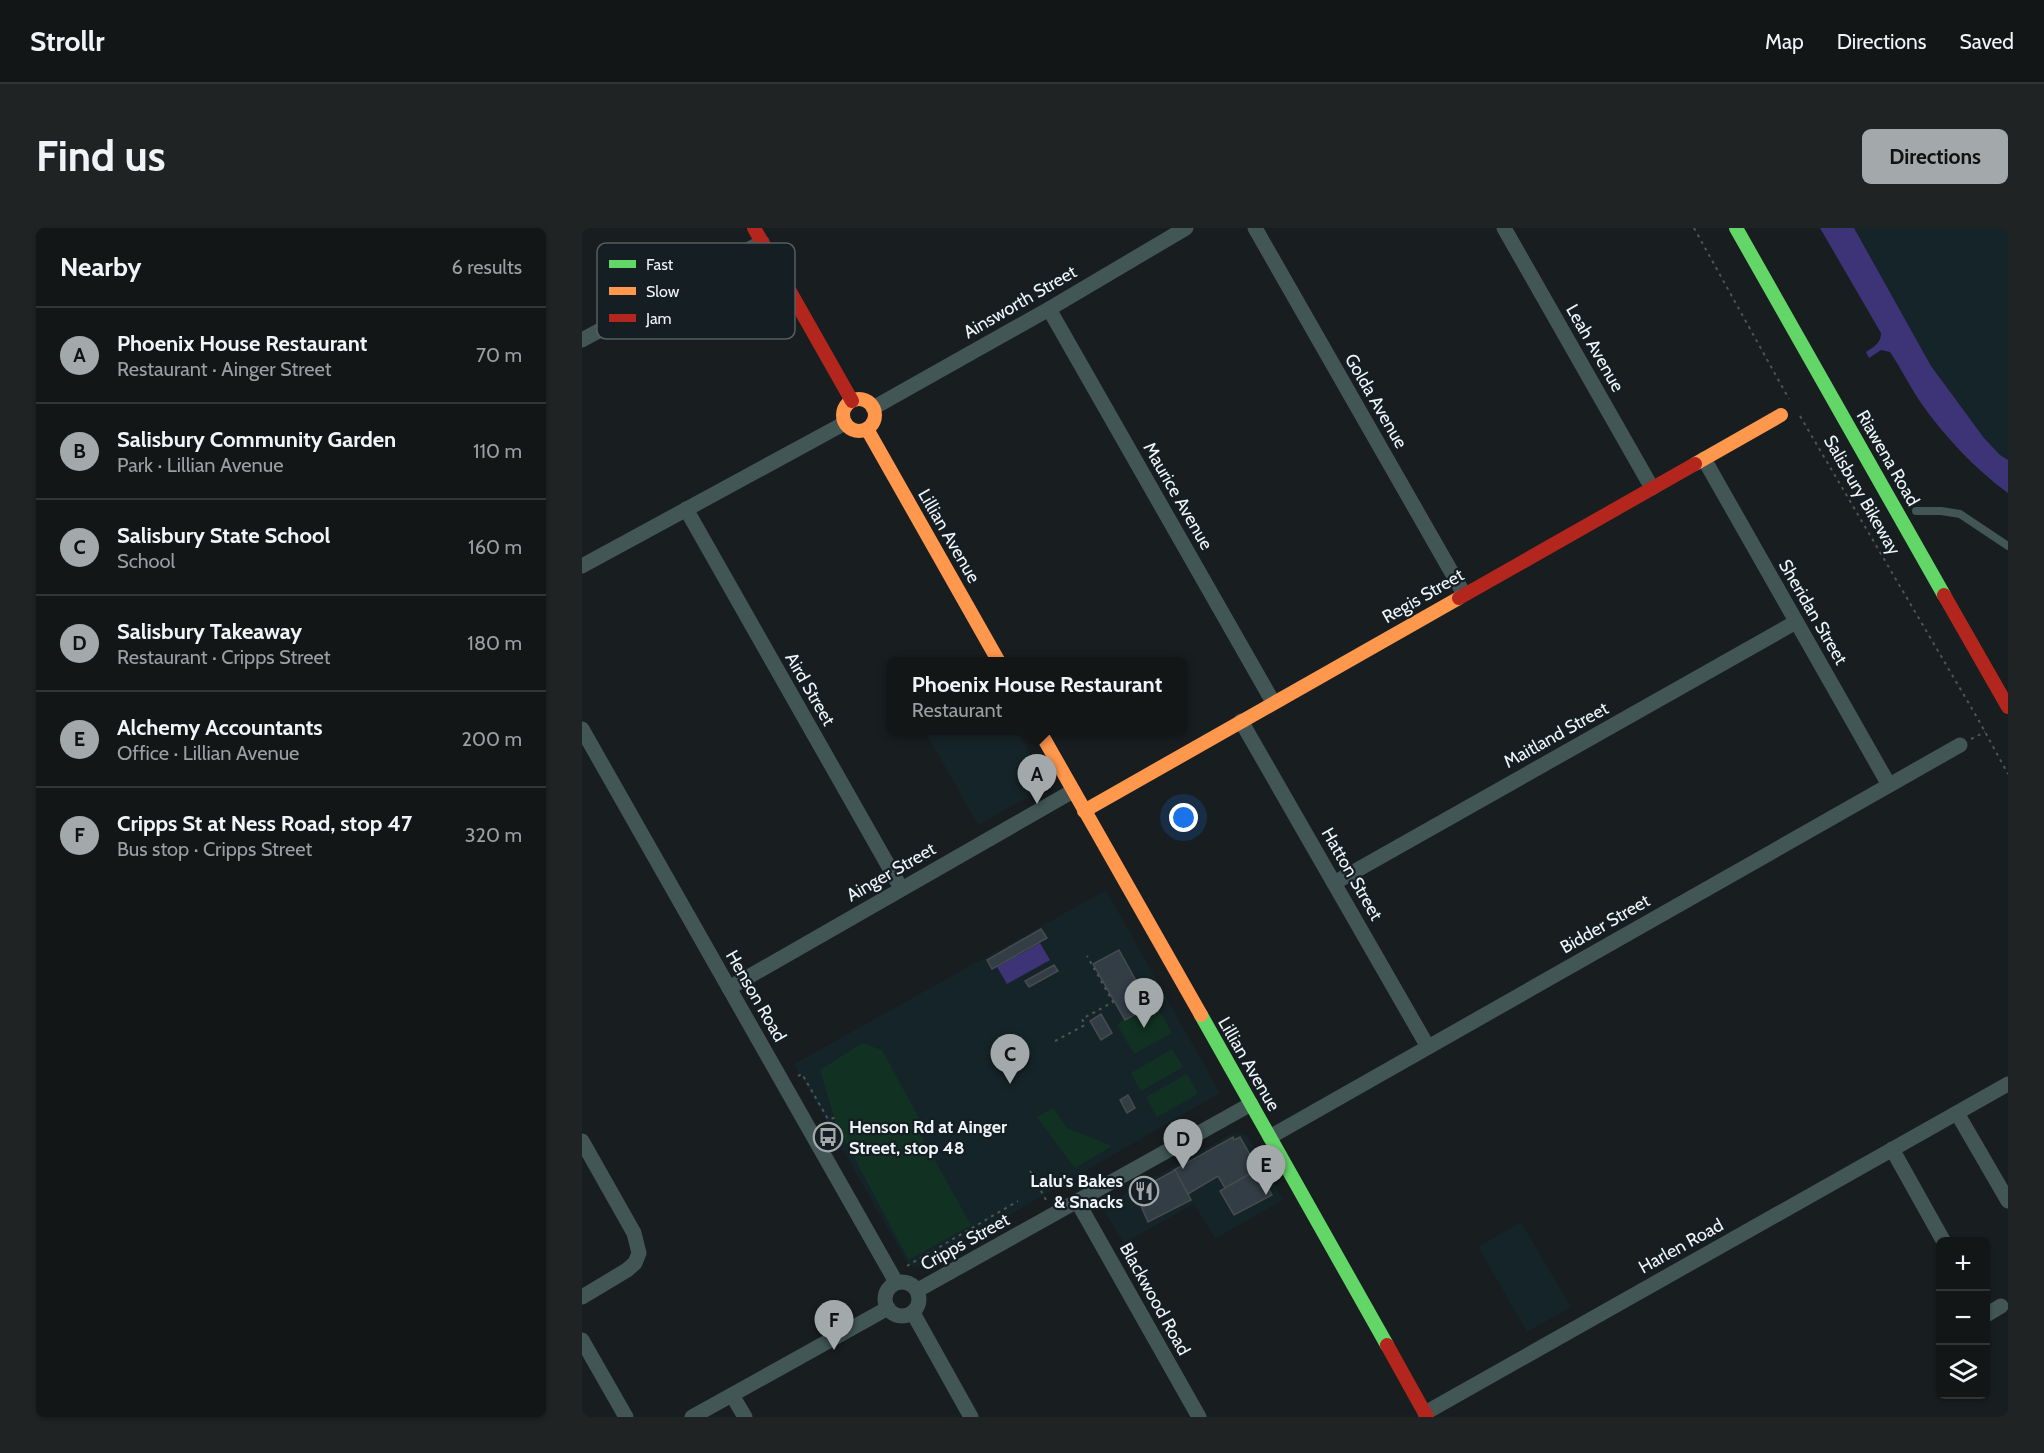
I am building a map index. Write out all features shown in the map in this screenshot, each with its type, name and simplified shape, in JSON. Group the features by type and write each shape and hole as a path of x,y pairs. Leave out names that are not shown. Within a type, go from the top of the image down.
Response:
{"main road":[{"name":"Riawena Road","path":"1736,228 2008,706"},
{"path":"795,300 852,401"},
{"path":"852,401 866,401 873,408 874,422 867,429 852,430 845,423 845,408 852,401"},
{"name":"Regis Street","path":"1084,811 1780,415"},
{"name":"Lillian Avenue","path":"867,429 996,657"},
{"name":"Lillian Avenue","path":"1042,735 1426,1415"}],"street":[{"name":"Ainsworth Street","path":"873,408 1049,309 1186,228"},
{"name":"Golda Avenue","path":"1255,228 1464,594"},
{"name":"Leah Avenue","path":"1504,228 1652,488"},
{"path":"744,243 758,235"},
{"name":"Maurice Avenue","path":"1049,309 1273,702"},
{"path":"582,339 597,330"},
{"path":"582,566 845,423"},
{"name":"Sheridan Street","path":"1704,459 1889,785"},
{"name":"Aird Street","path":"686,509 901,888"},
{"name":"Maitland Street","path":"1334,883 1796,622"},
{"name":"Hatton Street","path":"1241,721 1428,1047"},
{"name":"Henson Road","path":"582,729 896,1282"},
{"name":"Bidder Street","path":"1270,1137 1960,745"},
{"name":"Ainger Street","path":"729,988 1073,791"},
{"name":"Harlen Road","path":"1426,1415 2008,1084"},
{"name":"Cripps Street","path":"918,1290 1251,1104"},
{"path":"1957,1113 2008,1201"},
{"path":"582,1141 634,1233 639,1253 635,1263 627,1270 582,1297"},
{"path":"1892,1149 1941,1237"},
{"name":"Blackwood Road","path":"1077,1201 1199,1417"},
{"path":"896,1282 911,1283 918,1290 919,1305 913,1313 897,1315 885,1303 886,1293 896,1282"},
{"path":"1990,1312 2001,1306"},
{"path":"692,1417 888,1308"},
{"path":"913,1313 971,1417"},
{"path":"582,1340 626,1417"},
{"path":"732,1395 745,1417"}],"lane":[{"path":"1916,511 1960,514 2008,546"}],"path":[{"path":"1694,228 1794,408"},
{"name":"Salisbury Bikeway","path":"1799,415 2008,774"},
{"path":"1056,1041 1085,1025 1082,1019 1113,1002 1087,956"},
{"path":"798,1076 802,1074 828,1119 835,1118"},
{"path":"1030,1171 1046,1200"},
{"path":"907,1266 1018,1201"}],"shaded area":[{"path":"1820,228 1854,228 1931,366 1984,438 2008,460 2008,493 1972,463 1940,428 1917,397 1890,352 1881,350 1869,358 1866,352 1878,343 1881,333"},
{"path":"1854,228 2008,228 2008,460 1984,438 1931,366"},
{"path":"927,735 1019,735 1044,778 1041,790 978,825"},
{"path":"1106,890 1220,1093 920,1267 908,1264 794,1064"},
{"path":"1040,943 1050,960 1007,984 997,967"},
{"path":"1233,1133 1247,1135 1283,1200 1215,1239 1194,1204 1124,1243 1105,1213 1113,1200"},
{"path":"1521,1222 1571,1307 1527,1332 1478,1247"}],"green space":[{"path":"1155,1003 1172,1033 1134,1054 1117,1024"},
{"path":"862,1043 882,1050 919,1118 913,1122 971,1225 909,1260 836,1124 820,1070"},
{"path":"1172,1049 1183,1067 1141,1091 1131,1073"},
{"path":"1187,1074 1198,1094 1157,1117 1146,1097"},
{"path":"1053,1108 1067,1128 1112,1146 1075,1168 1037,1117"}],"building":[{"path":"1041,929 1047,938 992,969 987,960"},
{"path":"1119,950 1150,1006 1125,1020 1093,964"},
{"path":"1054,965 1058,971 1029,987 1025,981"},
{"path":"1101,1014 1112,1033 1101,1040 1090,1021"},
{"path":"1128,1095 1135,1108 1127,1113 1120,1100"},
{"path":"1233,1137 1234,1140 1240,1137 1258,1169 1225,1188 1218,1176 1188,1194 1174,1170"},
{"path":"1258,1169 1272,1195 1234,1215 1220,1191"},
{"path":"1175,1170 1191,1200 1148,1222 1135,1192"}],"traffic: fast":[{"path":"1736,228 1944,595"},
{"path":"1201,1015 1387,1345"}],"traffic: slow":[{"path":"859,399 870,404 875,415 870,426 859,431 848,426 843,415 848,404 859,399"},
{"path":"1695,464 1781,415"},
{"path":"867,429 996,657"},
{"path":"1084,811 1459,598"},
{"path":"1042,735 1201,1015"}],"traffic: jam":[{"path":"754,228 762,243"},
{"path":"795,300 852,401"},
{"path":"1459,598 1695,464"},
{"path":"1944,595 2008,707"},
{"path":"1387,1345 1427,1417"}],"place":[{"name":"Phoenix House Restaurant","path":"1037,804"},
{"name":"Salisbury Community Garden","path":"1144,1028"},
{"name":"Salisbury State School","path":"1010,1084"},
{"name":"Henson Rd at Ainger Street, stop 48","path":"828,1137"},
{"name":"Salisbury Takeaway","path":"1183,1169"},
{"name":"Lalu's Bakes & Snacks","path":"1144,1191"},
{"name":"Alchemy Accountants","path":"1266,1195"},
{"name":"Cripps St at Ness Road, stop 47","path":"834,1350"}]}
